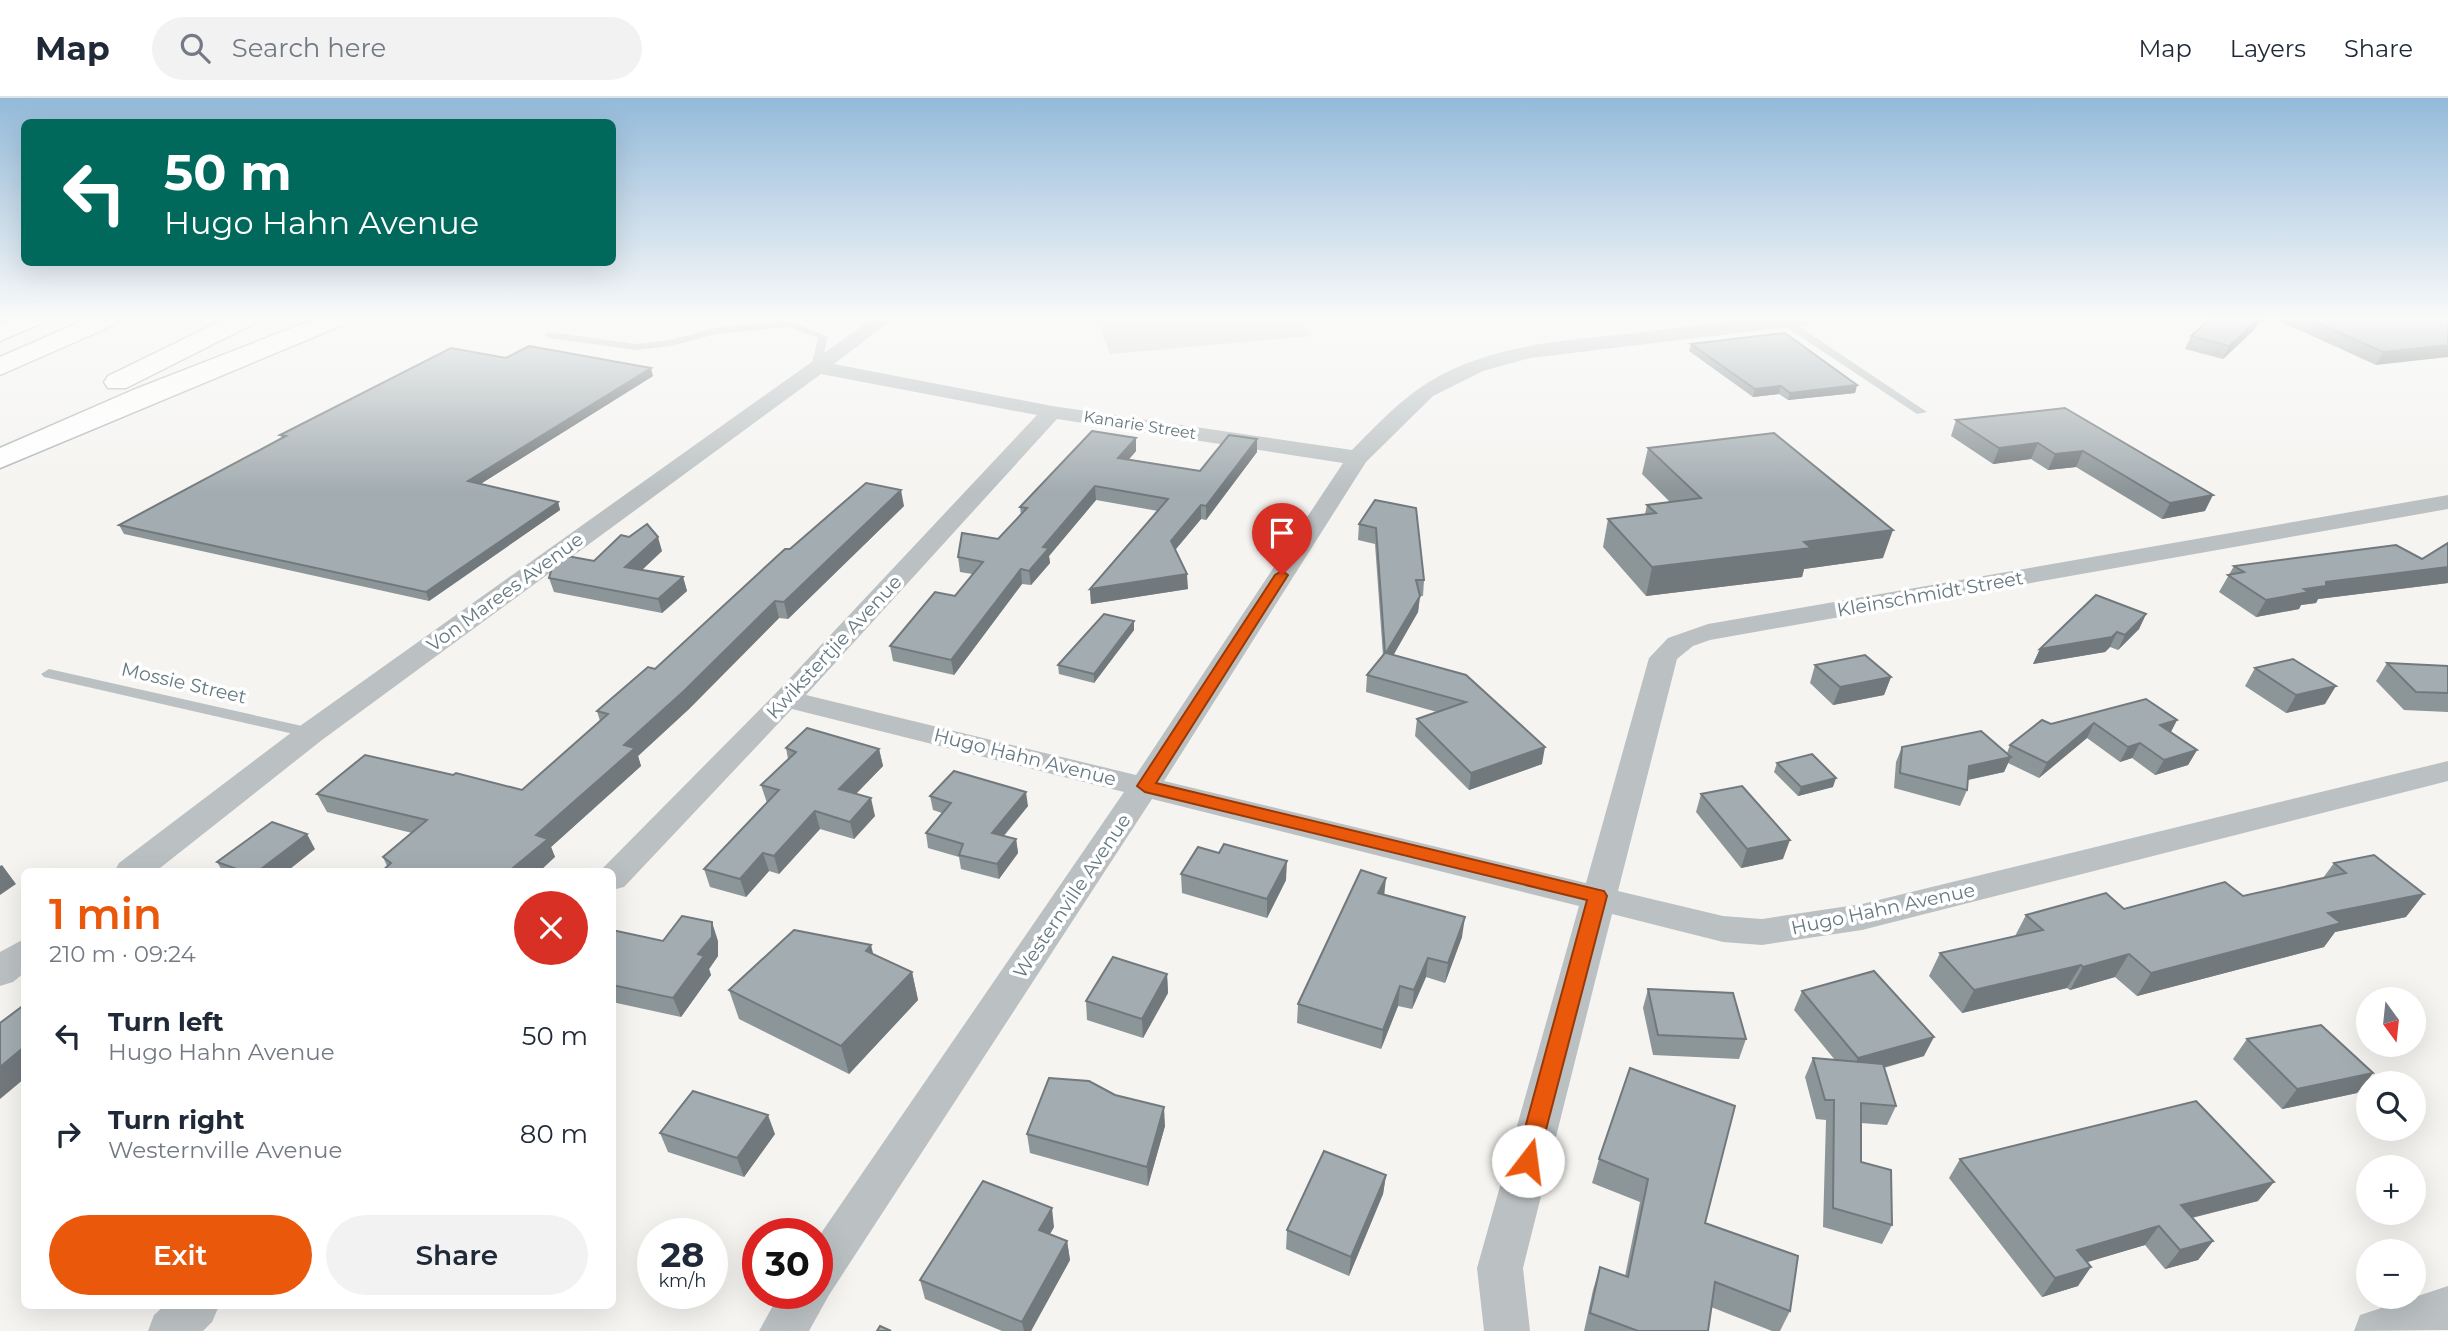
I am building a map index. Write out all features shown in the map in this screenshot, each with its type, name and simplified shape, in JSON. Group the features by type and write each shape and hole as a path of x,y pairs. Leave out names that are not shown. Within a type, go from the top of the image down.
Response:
{"highway":[{"path":"0,440 128,377"},
{"path":"0,459 192,377"}],"street":[{"name":"Von Marees Avenue","path":"136,868 311,733 803,377"},
{"name":"Kanarie Street","path":"866,377 1052,412 1357,458"},
{"name":"Westernville Avenue","path":"833,1255 1145,786 1357,458 1401,413 1427,392 1461,377"},
{"name":"Kwikstertjie Avenue","path":"616,874 786,699 1052,412"},
{"name":"Kleinschmidt Street","path":"1507,1331 1503,1324 1500,1268 1597,896 1663,658 1671,647 1687,637 2448,502"},
{"name":"Hugo Hahn Avenue","path":"786,699 1723,929 1762,932 1800,929 1862,918 2448,771"},
{"path":"0,972 21,955"},
{"path":"2377,1331 2448,1308"},
{"path":"782,1331 796,1309"}],"lane":[{"path":"1872,377 1921,412"},
{"name":"Mossie Street","path":"49,674 311,733"}],"building":[{"path":"395,377 637,377 468,481 558,502 426,592 119,525 286,436 280,435"},
{"path":"1737,377 1845,377 1857,385 1790,393 1781,386 1755,389"},
{"path":"2065,408 2213,495 2170,503 2083,451 2055,454 2038,443 1999,448 1956,420"},
{"path":"1092,431 1136,438 1118,458 1200,471 1229,435 1257,439 1206,506 1201,505 1171,541 1187,574 1090,589 1168,499 1095,486 1043,547 1049,548 1029,571 1021,569 951,660 890,646 935,592 955,596 983,562 958,557 962,533 998,539 1027,508 1020,507"},
{"path":"1774,433 1893,530 1804,542 1811,548 1652,567 1608,519 1656,513 1647,505 1701,498 1648,448"},
{"path":"866,483 901,490 784,602 775,601 684,691 624,745 635,748 536,835 548,839 513,868 385,868 391,863 383,857 427,820 317,794 365,755 453,775 456,773 522,790 608,714 597,711 648,667 655,669 785,549 790,549"},
{"path":"1375,500 1416,508 1424,580 1416,580 1420,596 1386,653 1466,675 1545,747 1471,773 1417,719 1466,702 1367,675 1385,653 1376,528 1359,524"},
{"path":"647,524 658,537 625,567 683,577 658,599 549,578 556,554 594,561 621,535 629,537"},
{"path":"2448,543 2448,567 2326,582 2326,586 2304,589 2309,592 2266,600 2228,575 2244,572 2234,566 2396,545 2422,559"},
{"path":"2096,595 2146,614 2125,635 2117,632 2112,637 2040,649"},
{"path":"1104,614 1134,621 1094,674 1058,665"},
{"path":"1865,655 1891,677 1840,687 1815,665"},
{"path":"2293,659 2336,686 2296,695 2255,668"},
{"path":"2387,663 2448,666 2448,693 2416,692"},
{"path":"2146,699 2177,720 2160,725 2197,750 2164,760 2140,743 2128,747 2094,723 2047,763 2010,745 2042,720 2051,724"},
{"path":"807,728 879,749 839,789 871,798 850,822 815,811 774,856 763,853 740,879 704,869 779,790 761,785 796,752 786,748"},
{"path":"1981,731 2011,757 1969,766 1967,790 1900,773 1902,747"},
{"path":"1812,754 1836,778 1801,787 1777,763"},
{"path":"954,771 1026,792 992,833 1016,839 997,864 959,855 963,844 926,833 951,803 930,796"},
{"path":"1742,786 1790,840 1747,849 1701,794"},
{"path":"272,822 307,834 262,868 234,868 217,862"},
{"path":"1224,844 1287,861 1267,899 1181,874 1198,847 1219,853"},
{"path":"2374,855 2424,894 2328,913 2341,923 2151,973 2129,954 2083,967 2081,965 1974,990 1940,953 2043,930 2026,915 2106,893 2124,909 2225,882 2243,896 2346,873 2334,863"},
{"path":"1361,870 1386,878 1378,893 1465,917 1448,963 1428,958 1414,990 1400,986 1383,1030 1298,1004"},
{"path":"682,916 712,922 712,937 698,954 704,956 673,998 616,986 616,931 663,941"},
{"path":"794,930 871,945 866,951 912,972 841,1046 729,990"},
{"path":"1113,957 1167,974 1142,1019 1086,1001"},
{"path":"1874,971 1934,1037 1858,1058 1802,991"},
{"path":"1648,989 1733,993 1746,1039 1658,1035"},
{"path":"21,1007 21,1050 0,1067 0,1023"},
{"path":"2321,1025 2371,1071 2356,1071 2356,1077 2297,1089 2247,1039"},
{"path":"1813,1058 1883,1064 1896,1106 1861,1103 1861,1162 1891,1170 1892,1225 1833,1208 1834,1100 1825,1100"},
{"path":"1630,1068 1735,1106 1705,1223 1798,1256 1790,1311 1715,1282 1708,1331 1638,1331 1590,1313 1600,1267 1628,1277 1648,1179 1599,1159"},
{"path":"1049,1078 1089,1081 1115,1095 1164,1107 1147,1167 1027,1134"},
{"path":"693,1091 768,1115 737,1158 660,1133"},
{"path":"2196,1101 2274,1182 2181,1205 2213,1241 2180,1250 2159,1226 2077,1250 2091,1267 2055,1278 1960,1159"},
{"path":"1324,1151 1386,1175 1351,1257 1287,1230"},
{"path":"983,1181 1052,1208 1039,1230 1067,1241 1022,1322 920,1280"},
{"path":"880,1326 891,1331 877,1331"}],"route":[{"path":"1282,575 1145,786 1597,896 1528,1161"}]}
